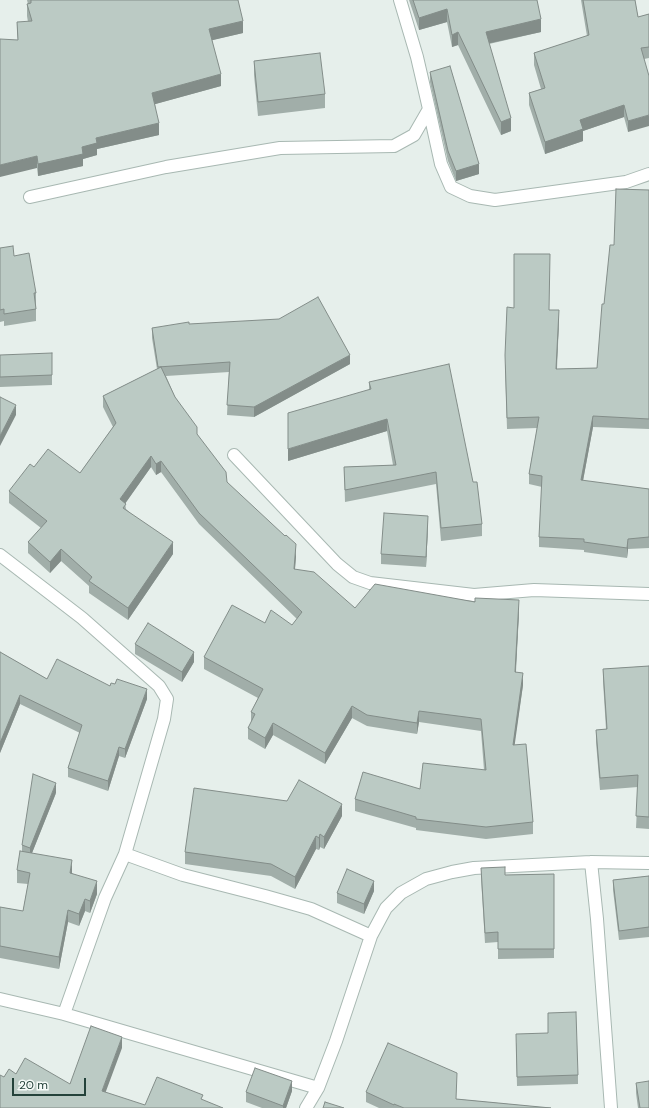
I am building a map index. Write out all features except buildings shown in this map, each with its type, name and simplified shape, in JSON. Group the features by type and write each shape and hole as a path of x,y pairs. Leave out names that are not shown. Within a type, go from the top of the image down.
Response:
{"street":[{"path":"400,0 417,57 441,164 451,187 470,196 494,200 626,182 649,174"},
{"path":"30,197 166,167 280,148 394,146 414,135 428,109"},
{"path":"234,455 337,564 352,576 370,583 474,595 534,590 649,594"},
{"path":"0,555 82,618 160,686 167,699 164,719 125,854 105,898 64,1014"},
{"path":"125,854 183,875 311,909 371,936"},
{"path":"591,862 597,919 611,1108"},
{"path":"306,1108 318,1088 336,1041 371,936 386,908 401,893 426,879 474,868 591,862 649,863"},
{"path":"0,1000 64,1014 318,1088"}]}
